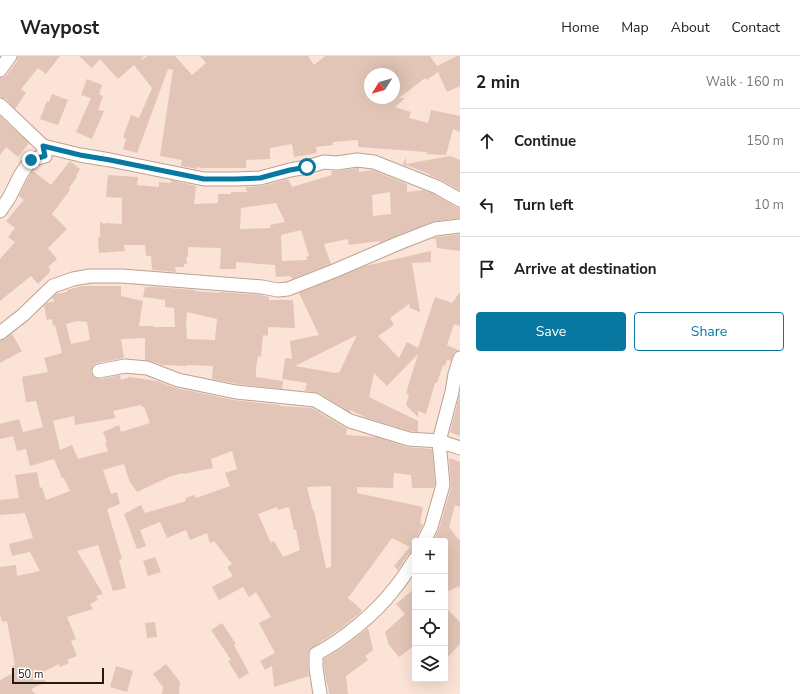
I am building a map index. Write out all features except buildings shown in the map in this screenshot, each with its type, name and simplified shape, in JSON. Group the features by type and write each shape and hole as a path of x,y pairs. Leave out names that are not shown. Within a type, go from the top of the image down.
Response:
{"street":[{"path":"0,70 10,56"},
{"path":"0,105 43,146 80,155 204,179 260,178 324,162 337,163 357,160 374,162 437,187 460,200"},
{"path":"0,211 9,198 21,174 31,160 45,156 43,146"},
{"path":"0,333 23,315 53,286 73,279 90,276 122,276 262,287 278,290 288,289 435,229 460,226"},
{"path":"426,538 431,527 443,485 439,441 460,358"},
{"path":"99,371 125,366 147,368 178,380 236,392 315,400 350,421 409,439 439,441 460,448"},
{"path":"320,694 316,668 316,654 331,646 369,616 393,590 412,563"}],"route":[{"path":"31,160 45,156 43,146 80,155 204,179 260,178 307,167"}]}
